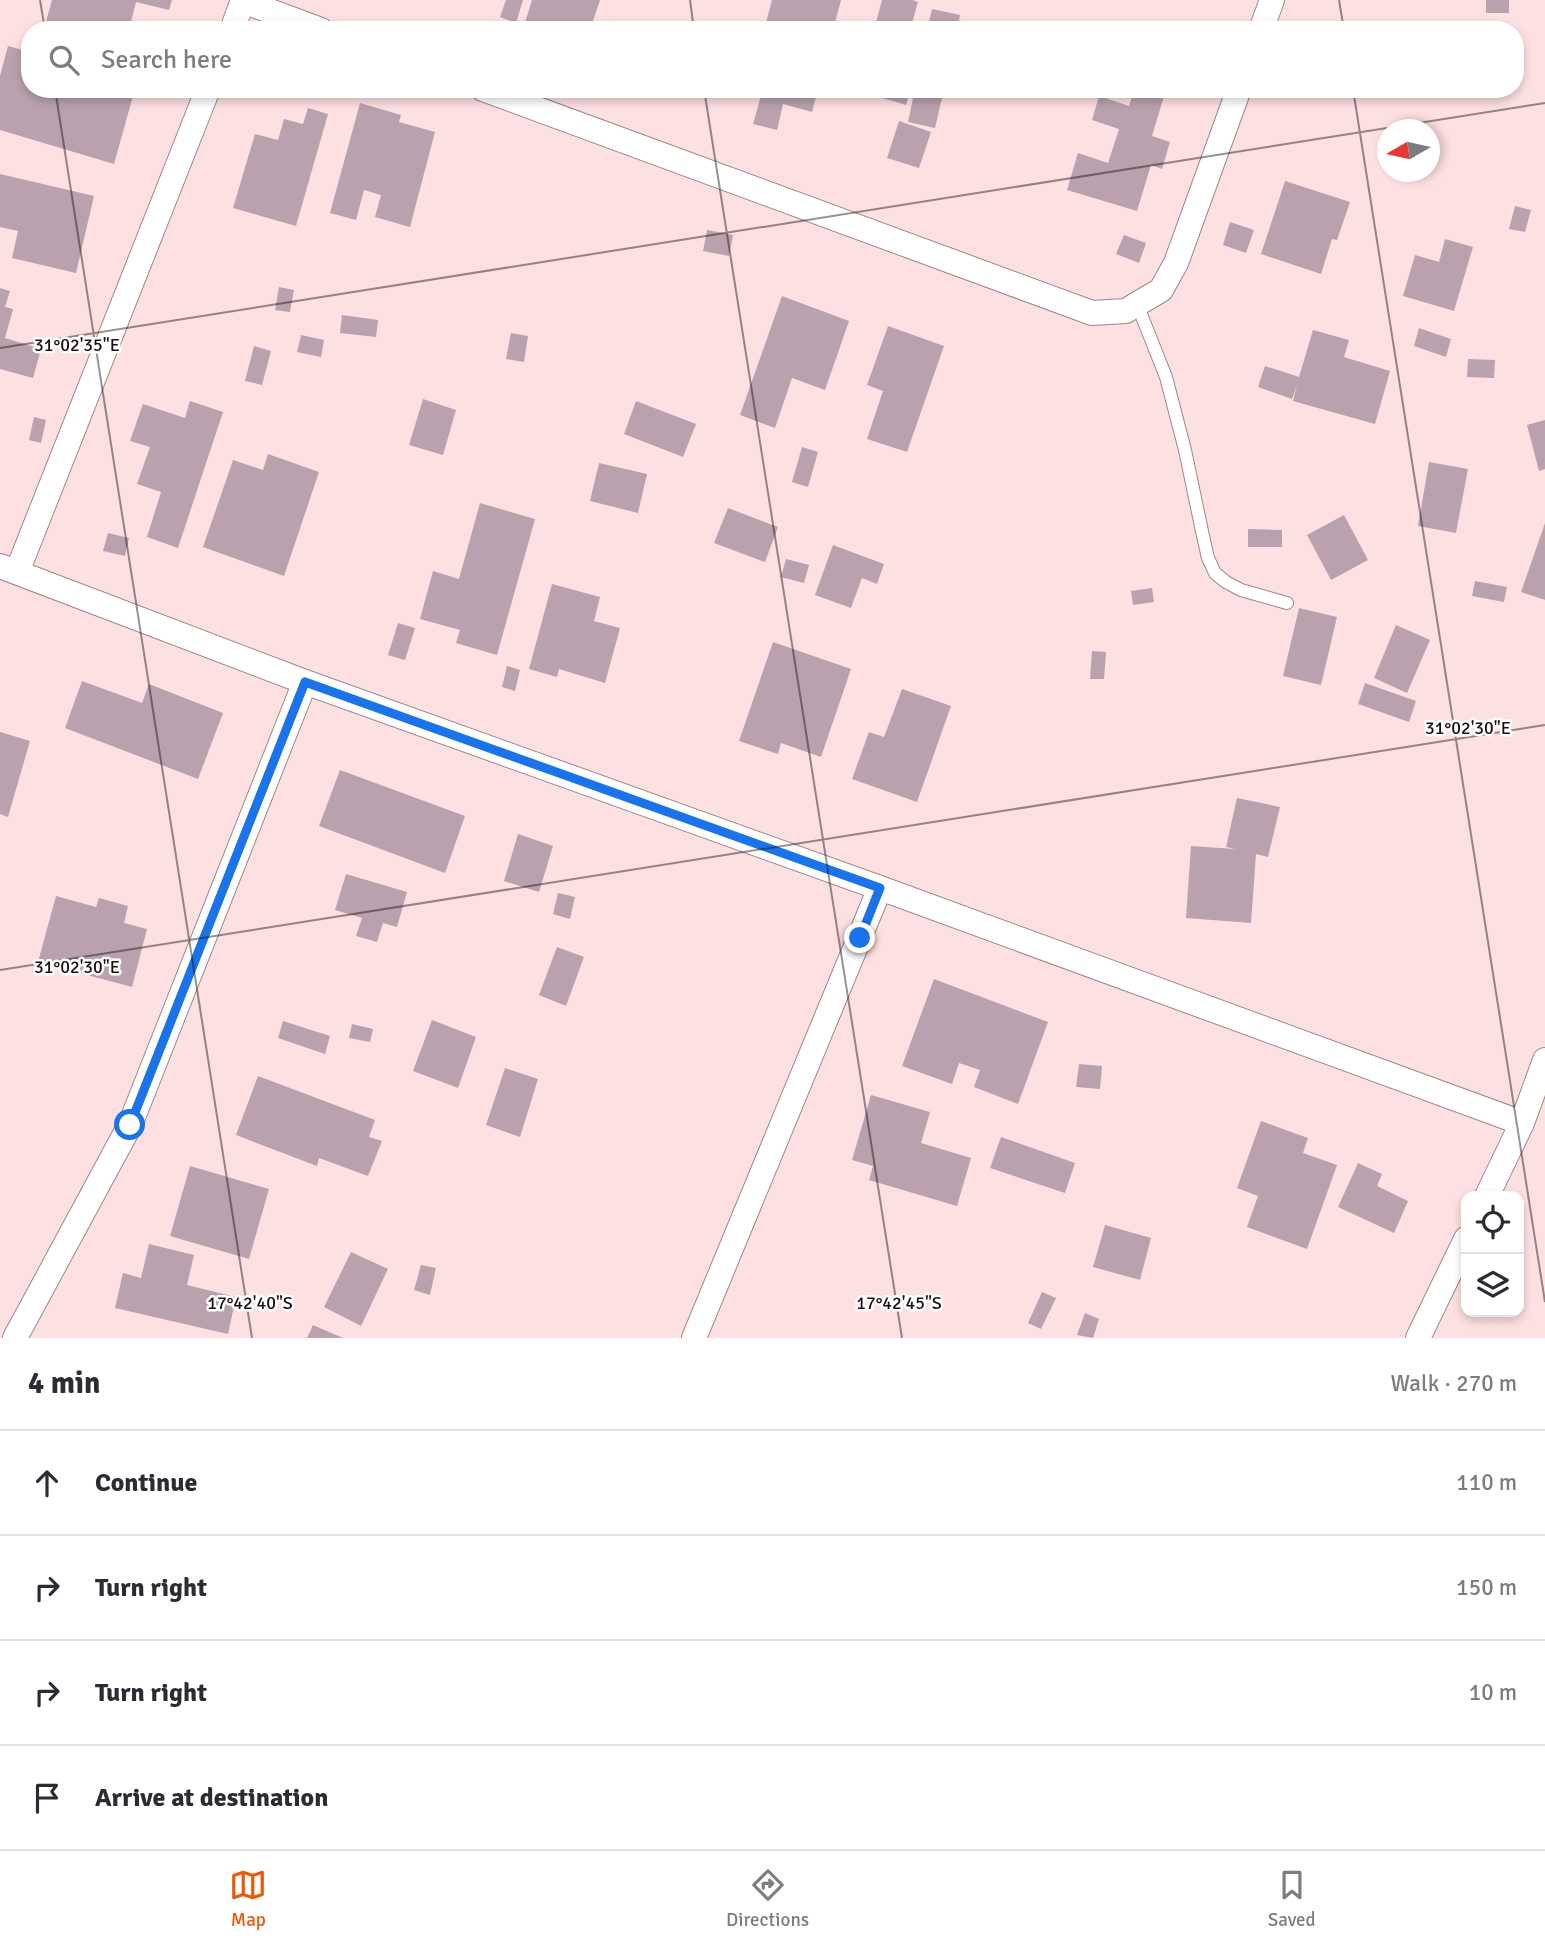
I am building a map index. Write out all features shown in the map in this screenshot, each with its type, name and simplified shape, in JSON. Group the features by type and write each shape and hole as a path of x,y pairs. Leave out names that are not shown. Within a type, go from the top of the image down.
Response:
{"street":[{"path":"235,21 243,0 298,21"},
{"path":"1264,21 1272,0"},
{"path":"204,98 9,569 305,682 880,888 1522,1123"},
{"path":"507,98 1092,313 1126,311 1161,290 1176,263 1236,98"},
{"path":"15,1338 130,1125 305,682"},
{"path":"694,1338 880,888"},
{"path":"1489,1191 1522,1123 1545,1060"},
{"path":"1418,1338 1461,1249"}],"lane":[{"path":"1138,304 1166,377 1208,558 1215,573 1241,590 1287,603"}],"building":[{"path":"52,0 172,0 169,10 136,2 131,21 46,21"},
{"path":"506,0 523,0 517,21 500,17"},
{"path":"532,0 600,0 593,21 526,21"},
{"path":"772,0 841,0 835,21 766,21"},
{"path":"882,0 918,2 913,21 876,21"},
{"path":"1486,0 1509,0 1509,13 1486,13"},
{"path":"932,9 960,15 959,21 929,21"},
{"path":"8,46 21,50 21,98 132,98 114,164 0,130 0,76"},
{"path":"760,98 816,98 812,112 783,104 777,130 753,124"},
{"path":"882,98 908,98 906,105"},
{"path":"913,98 942,98 935,128 908,122"},
{"path":"1098,98 1129,106 1131,98 1163,98 1152,136 1170,142 1162,169 1151,165 1137,211 1067,190 1078,153 1108,163 1119,129 1092,120"},
{"path":"360,103 401,115 399,122 435,132 410,227 375,217 381,195 364,190 356,220 330,213"},
{"path":"308,108 328,114 296,226 233,208 255,134 278,140 284,119 303,124"},
{"path":"899,121 931,132 919,168 887,158"},
{"path":"0,174 94,196 76,273 12,258 18,231 0,227"},
{"path":"1285,181 1350,202 1337,240 1332,239 1321,274 1261,254"},
{"path":"1515,206 1531,210 1525,232 1509,229"},
{"path":"1230,222 1254,230 1246,253 1223,245"},
{"path":"707,230 733,235 729,256 703,251"},
{"path":"1124,235 1146,243 1139,263 1116,254"},
{"path":"1445,239 1473,247 1454,311 1403,296 1415,255 1439,262"},
{"path":"279,287 294,290 290,312 275,310"},
{"path":"0,288 10,291 5,307 13,309 5,338 41,349 33,378 0,369"},
{"path":"782,296 849,321 825,390 792,378 775,428 740,415"},
{"path":"342,315 378,320 376,337 340,333"},
{"path":"888,326 944,346 907,452 867,439 883,391 867,385"},
{"path":"1419,328 1451,339 1446,357 1414,346"},
{"path":"1313,330 1349,340 1344,357 1390,371 1375,424 1293,401 1297,385 1292,399 1258,387 1265,366 1299,377"},
{"path":"511,333 528,336 524,362 506,359"},
{"path":"301,335 324,340 321,357 297,352"},
{"path":"254,346 271,351 262,385 245,381"},
{"path":"1468,359 1495,360 1494,378 1467,377"},
{"path":"423,399 456,410 443,455 409,445"},
{"path":"190,401 223,412 178,548 147,537 161,492 137,484 150,447 130,441 143,404 185,418"},
{"path":"636,401 696,424 683,457 624,434"},
{"path":"34,417 46,420 41,443 29,440"},
{"path":"1545,420 1545,469 1539,471 1527,425"},
{"path":"802,447 818,452 808,487 792,482"},
{"path":"268,454 319,472 284,576 203,547 233,460 263,470"},
{"path":"1429,462 1468,469 1456,533 1418,526"},
{"path":"599,463 647,474 638,513 590,501"},
{"path":"480,503 535,519 497,655 456,643 460,630 420,619 433,571 459,579"},
{"path":"728,508 778,527 765,562 714,543"},
{"path":"1344,515 1368,560 1331,580 1307,535"},
{"path":"1545,523 1545,600 1521,592"},
{"path":"1248,529 1282,530 1282,547 1248,547"},
{"path":"108,533 129,538 125,556 103,551"},
{"path":"833,545 884,564 877,584 862,578 851,608 815,595"},
{"path":"786,559 809,565 804,583 781,577"},
{"path":"1475,581 1507,587 1504,602 1472,596"},
{"path":"552,584 600,597 594,621 620,628 605,683 559,669 557,677 529,669"},
{"path":"1152,588 1154,602 1133,605 1131,591"},
{"path":"1299,608 1337,617 1321,685 1283,676"},
{"path":"398,623 415,628 405,660 388,655"},
{"path":"1396,625 1430,640 1407,693 1374,678"},
{"path":"773,642 851,669 821,757 781,743 778,754 739,741"},
{"path":"1092,651 1106,652 1104,679 1090,679"},
{"path":"507,666 520,670 515,691 502,687"},
{"path":"82,681 142,703 149,684 223,713 198,779 65,728"},
{"path":"1365,683 1416,701 1409,722 1358,704"},
{"path":"902,689 951,706 917,802 852,779 869,732 884,737"},
{"path":"0,732 30,741 8,817 0,814"},
{"path":"340,770 465,816 445,873 319,826"},
{"path":"1237,798 1280,807 1268,857 1256,854 1251,923 1186,918 1191,846 1235,849 1226,847"},
{"path":"518,834 553,846 539,892 504,881"},
{"path":"346,874 407,892 397,927 383,923 377,942 356,936 362,918 335,910"},
{"path":"558,893 575,897 570,919 553,914"},
{"path":"56,896 96,907 99,898 128,906 124,923 147,929 132,987 38,962"},
{"path":"557,947 584,957 566,1006 539,995"},
{"path":"934,979 1048,1022 1018,1104 974,1087 980,1070 959,1063 952,1084 902,1066"},
{"path":"432,1020 476,1037 458,1088 413,1071"},
{"path":"283,1021 330,1036 325,1054 278,1038"},
{"path":"352,1024 373,1029 370,1042 349,1038"},
{"path":"1079,1064 1102,1066 1100,1089 1076,1087"},
{"path":"505,1068 538,1079 520,1137 486,1125"},
{"path":"258,1076 375,1120 369,1137 382,1141 368,1176 319,1158 317,1166 236,1135"},
{"path":"871,1095 930,1112 921,1143 971,1158 957,1206 869,1180 873,1166 852,1160"},
{"path":"1261,1121 1308,1138 1303,1153 1337,1165 1307,1249 1247,1227 1258,1196 1237,1188"},
{"path":"1001,1137 1075,1163 1065,1193 990,1168"},
{"path":"1358,1163 1382,1174 1377,1186 1408,1201 1394,1233 1338,1207"},
{"path":"190,1166 269,1189 249,1259 170,1236"},
{"path":"1105,1225 1151,1238 1140,1280 1093,1267"},
{"path":"149,1244 194,1255 187,1285 236,1297 228,1334 115,1308 123,1273 141,1278"},
{"path":"351,1252 388,1269 361,1326 324,1307"},
{"path":"421,1265 436,1268 430,1295 414,1290"},
{"path":"1042,1292 1056,1298 1041,1329 1028,1323"},
{"path":"1085,1313 1099,1319 1093,1338 1077,1335"},
{"path":"313,1325 343,1338 307,1338"}],"route":[{"path":"130,1125 305,682 880,888 860,938"}]}
